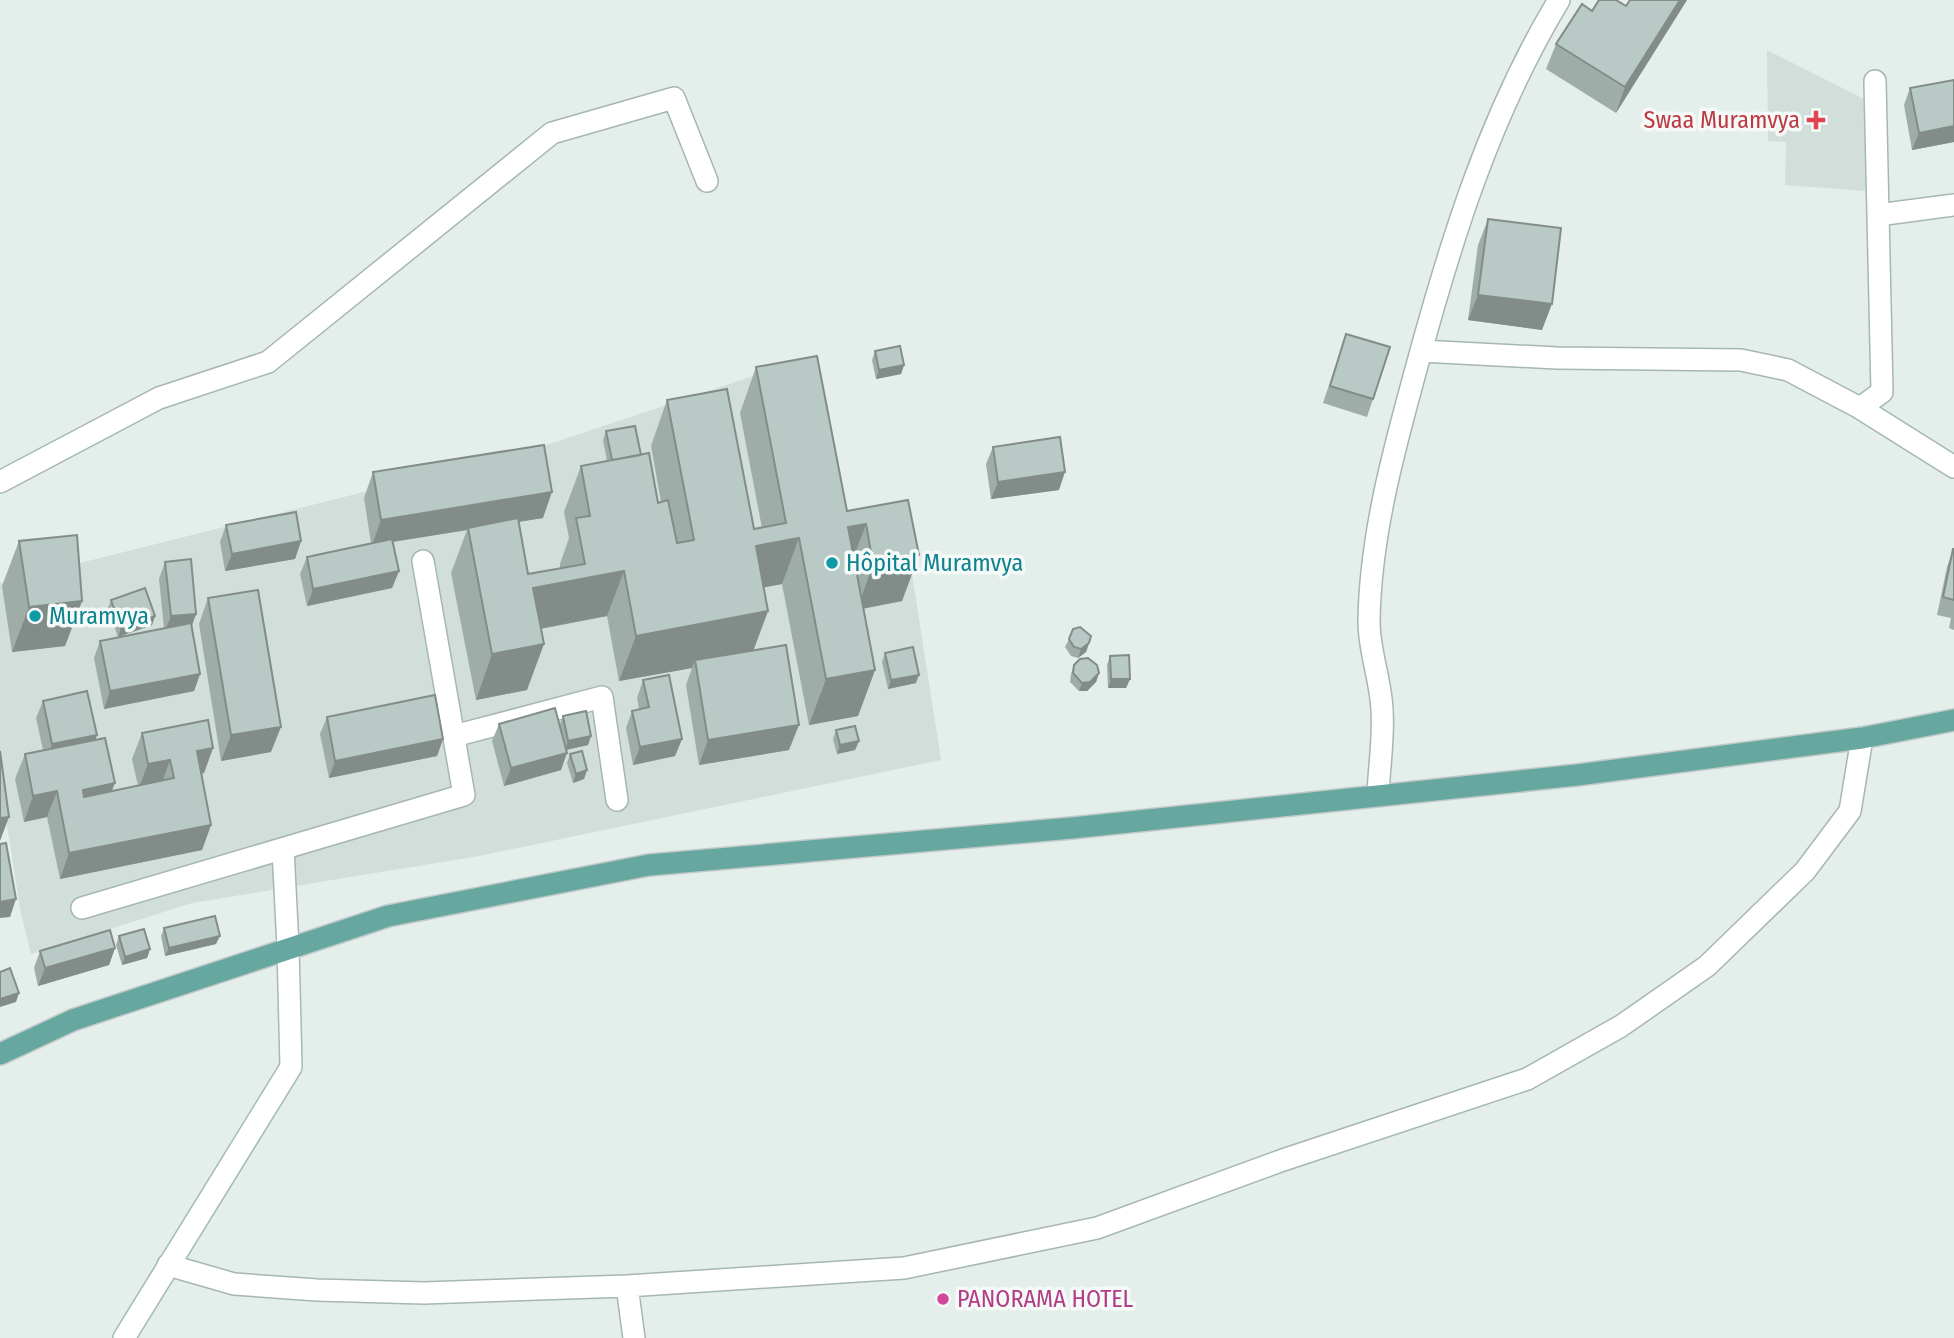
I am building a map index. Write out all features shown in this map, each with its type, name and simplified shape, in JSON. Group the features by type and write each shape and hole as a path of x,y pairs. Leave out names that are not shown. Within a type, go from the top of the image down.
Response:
{"main road":[{"path":"0,1054 73,1020 388,916 649,865 1072,828 1577,775 1862,738 1954,720"}],"street":[{"path":"1378,795 1382,710 1369,623 1378,530 1421,351 1453,239 1486,145 1528,52 1559,0"},
{"path":"1860,408 1882,392 1875,80"},
{"path":"0,481 159,398 268,362 552,133 674,98 708,181"},
{"path":"1878,215 1954,205"},
{"path":"1421,351 1557,358 1741,360 1788,370 1860,408 1954,467"},
{"path":"82,908 464,795 423,561"},
{"path":"454,736 602,697 617,800"},
{"path":"169,1265 234,1284 317,1290 424,1293 627,1286 904,1268 1097,1228 1283,1160 1527,1079 1621,1026 1707,966 1805,871 1850,811 1862,738"},
{"path":"124,1338 290,1067 283,849"},
{"path":"627,1286 634,1338"}],"shaded area":[{"name":"Swaa Muramvya","path":"1767,50 1864,99 1866,191 1785,185 1786,142 1768,141"},
{"path":"814,356 848,535 905,529 941,760 479,856 192,903 31,954 21,914 0,781 0,583 528,451"}],"building":[{"path":"1599,0 1616,0 1626,6 1630,0 1680,0 1625,87 1556,44 1582,4 1592,11"},
{"path":"1954,80 1954,126 1919,133 1910,88"},
{"path":"1488,219 1561,228 1552,304 1478,295"},
{"path":"1346,334 1390,347 1373,399 1330,386"},
{"path":"900,346 904,365 879,370 875,351"},
{"path":"817,356 847,511 908,500 919,555 873,564 866,524 848,527 875,670 826,679 799,538 756,546 768,611 636,636 624,571 533,588 544,644 492,654 468,528 518,518 528,574 585,564 576,518 590,516 581,466 649,453 658,503 668,500 677,543 694,540 667,400 727,389 754,529 786,523 756,367"},
{"path":"635,426 641,455 612,460 606,431"},
{"path":"1060,437 1065,472 998,482 993,447"},
{"path":"544,445 552,492 381,520 373,472"},
{"path":"296,512 301,541 232,554 226,525"},
{"path":"77,535 82,601 29,607 19,541"},
{"path":"392,539 399,571 313,589 307,557"},
{"path":"1954,549 1954,600 1943,597"},
{"path":"191,559 196,614 171,616 165,562"},
{"path":"145,588 155,616 121,628 111,600"},
{"path":"258,590 281,727 231,735 208,598"},
{"path":"191,623 200,674 110,691 100,641"},
{"path":"1080,627 1091,636 1089,643 1081,649 1074,647 1069,639 1073,629"},
{"path":"786,645 799,725 708,740 695,660"},
{"path":"913,647 919,675 891,680 885,653"},
{"path":"1129,655 1130,679 1111,679 1110,656"},
{"path":"1088,658 1097,665 1099,673 1090,682 1082,683 1073,673 1074,665 1080,659"},
{"path":"669,675 682,739 640,747 632,711 649,707 643,680"},
{"path":"87,691 97,735 52,744 43,701"},
{"path":"435,695 443,739 335,761 327,717"},
{"path":"555,708 567,753 511,768 499,724"},
{"path":"586,711 591,736 568,741 563,716"},
{"path":"208,720 213,748 197,751 211,825 69,853 57,791 33,796 25,754 105,738 115,783 83,790 84,797 174,778 170,760 148,764 142,733"},
{"path":"855,726 859,741 840,745 836,730"},
{"path":"0,751 9,817 0,818"},
{"path":"582,751 587,770 576,774 570,754"},
{"path":"6,843 16,899 0,902 0,844"},
{"path":"215,916 220,936 169,948 164,928"},
{"path":"144,929 150,949 125,957 119,936"},
{"path":"110,930 115,948 45,968 40,951"},
{"path":"10,968 19,993 0,999 0,972"}],"place":[{"name":"Swaa Muramvya","path":"1816,120"},
{"name":"Hôpital Muramvya","path":"832,563"},
{"name":"Muramvya","path":"35,616"},
{"name":"PANORAMA HOTEL","path":"943,1299"}]}
